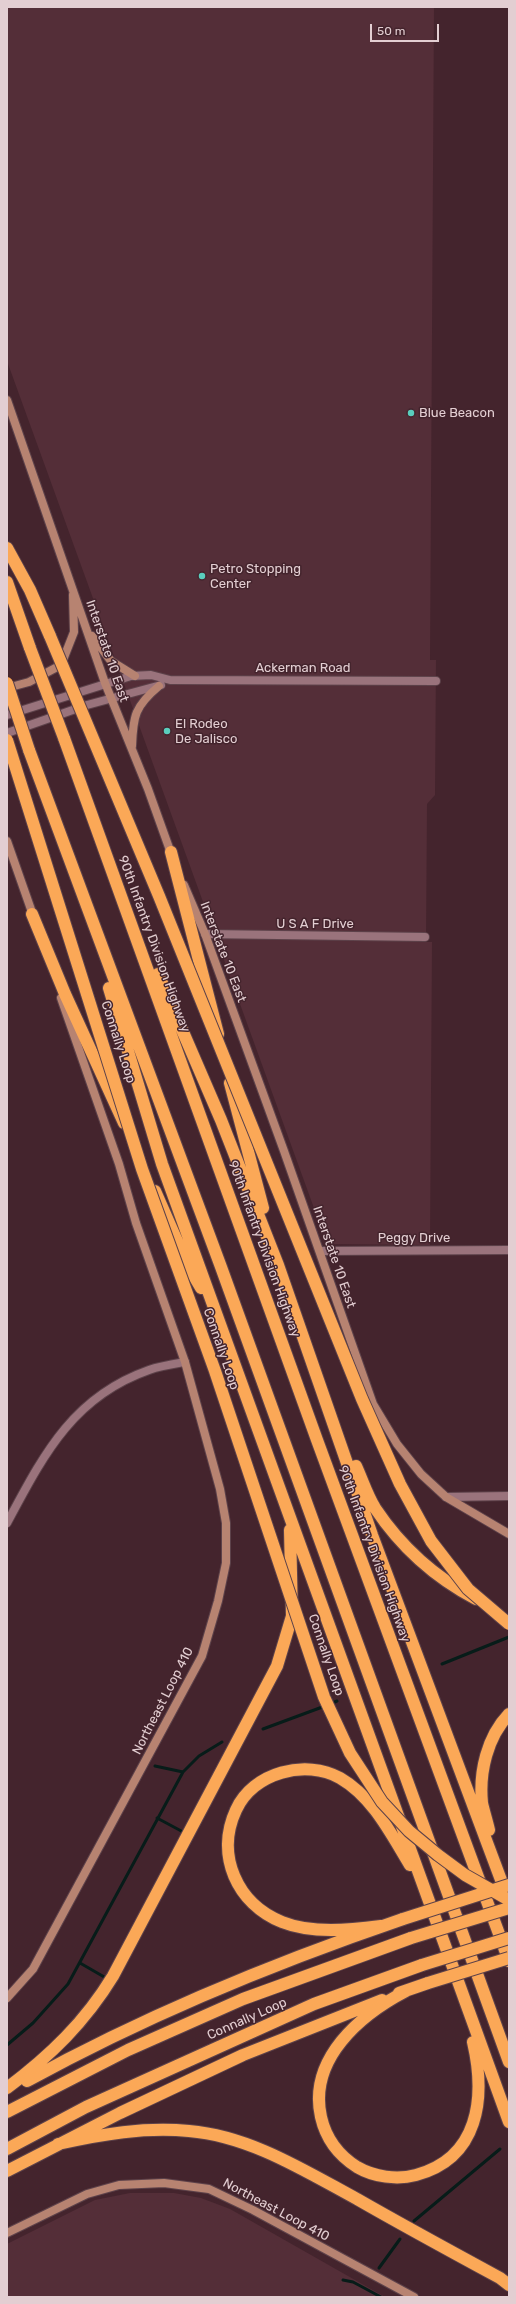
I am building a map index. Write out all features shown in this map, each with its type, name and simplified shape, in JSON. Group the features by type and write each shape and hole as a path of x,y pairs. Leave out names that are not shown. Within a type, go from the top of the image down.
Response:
{"highway":[{"path":"7,548 30,590 50,636 159,896 362,1399 400,1484 431,1541 464,1583 509,1624"},
{"name":"90th Infantry Division Highway","path":"7,582 108,857 317,1440 509,1961"},
{"path":"7,683 29,750 224,1275 509,2062"},
{"name":"Connally Loop","path":"7,740 142,1169 215,1372 324,1697 350,1753 382,1802 408,1831 464,1875 509,1902"},
{"path":"171,852 278,1265"},
{"path":"68,855 162,1164 509,2122"},
{"path":"108,857 220,1120 278,1265 326,1399 372,1535 509,1902"},
{"path":"32,914 65,994 188,1266 218,1319"},
{"path":"326,1399 374,1507 416,1558 461,1591 509,1616"},
{"path":"7,2088 36,2067 63,2043 98,2002 277,1666 292,1616 291,1534 285,1504"},
{"path":"497,1871 482,1803 483,1774 484,1762 494,1735 509,1714"},
{"path":"381,1926 338,1930 311,1928 284,1923 261,1912 246,1898 235,1877 229,1844 236,1809 246,1796 259,1783 285,1770 322,1771 340,1778 361,1793 386,1824 423,1884"},
{"path":"7,2092 60,2063 152,2019 298,1956 381,1926 509,1885"},
{"name":"Connally Loop","path":"7,2112 128,2050 236,2002 411,1938 509,1908"},
{"name":"Connally Loop","path":"7,2149 86,2108 314,2004 422,1964 509,1938"},
{"path":"7,2171 58,2144 243,2055 406,1991 509,1958"},
{"path":"406,1991 386,2001 347,2034 330,2057 319,2088 322,2121 332,2144 344,2157 358,2167 380,2176 398,2178 413,2176 442,2166 458,2151 469,2135 476,2116 478,2092 476,2055 463,1996"},
{"path":"58,2144 97,2135 145,2129 191,2131 247,2144 297,2167 493,2274 509,2285"}],"main road":[{"name":"Interstate 10 East","path":"7,400 52,534 73,588 110,698 132,749 171,852 205,934 320,1251 373,1404 397,1444 421,1474 446,1497"},
{"path":"7,688 29,682 61,664 74,632 73,588"},
{"path":"86,627 111,661 134,676"},
{"path":"132,749 132,723 137,708 144,698 158,686"},
{"path":"7,841 119,1164 136,1223 185,1362"},
{"name":"Northeast Loop 410","path":"7,1998 33,1969 202,1656 218,1601 226,1562 226,1523 220,1489 185,1362"},
{"path":"446,1497 509,1534"},
{"name":"Northeast Loop 410","path":"7,2233 87,2194 119,2185 164,2183 209,2189 253,2210 414,2297"}],"street":[{"name":"Ackerman Road","path":"7,715 105,683 134,676 151,675 170,680 436,681"},
{"name":"Ackerman Road","path":"7,733 110,698 158,686 170,680"},
{"name":"U S A F Drive","path":"205,934 425,937"},
{"name":"Peggy Drive","path":"320,1251 509,1250"},
{"path":"7,1522 46,1452 59,1434 80,1411 106,1392 138,1375 149,1370 185,1362"},
{"path":"446,1497 509,1496"}],"shaded area":[{"path":"7,7 434,7 430,660 436,660 435,795 427,804 426,942 432,942 430,1245 327,1244 7,361"},
{"path":"130,2193 174,2193 201,2198 230,2209 385,2297 7,2297 7,2244 95,2200"}],"waterway":[{"path":"442,1664 509,1637"},
{"path":"330,1704 337,1701"},
{"path":"263,1729 325,1706"},
{"path":"7,2045 33,2023 68,1984 183,1772 199,1756 222,1742"},
{"path":"155,1766 183,1772"},
{"path":"157,1818 185,1833"},
{"path":"80,1963 106,1978"},
{"path":"414,2221 500,2149"},
{"path":"379,2268 400,2239"},
{"path":"343,2280 353,2282 381,2297"}],"place":[{"name":"Blue Beacon","path":"411,413"},
{"name":"Petro Stopping Center","path":"202,576"},
{"name":"El Rodeo De Jalisco","path":"167,731"}]}
